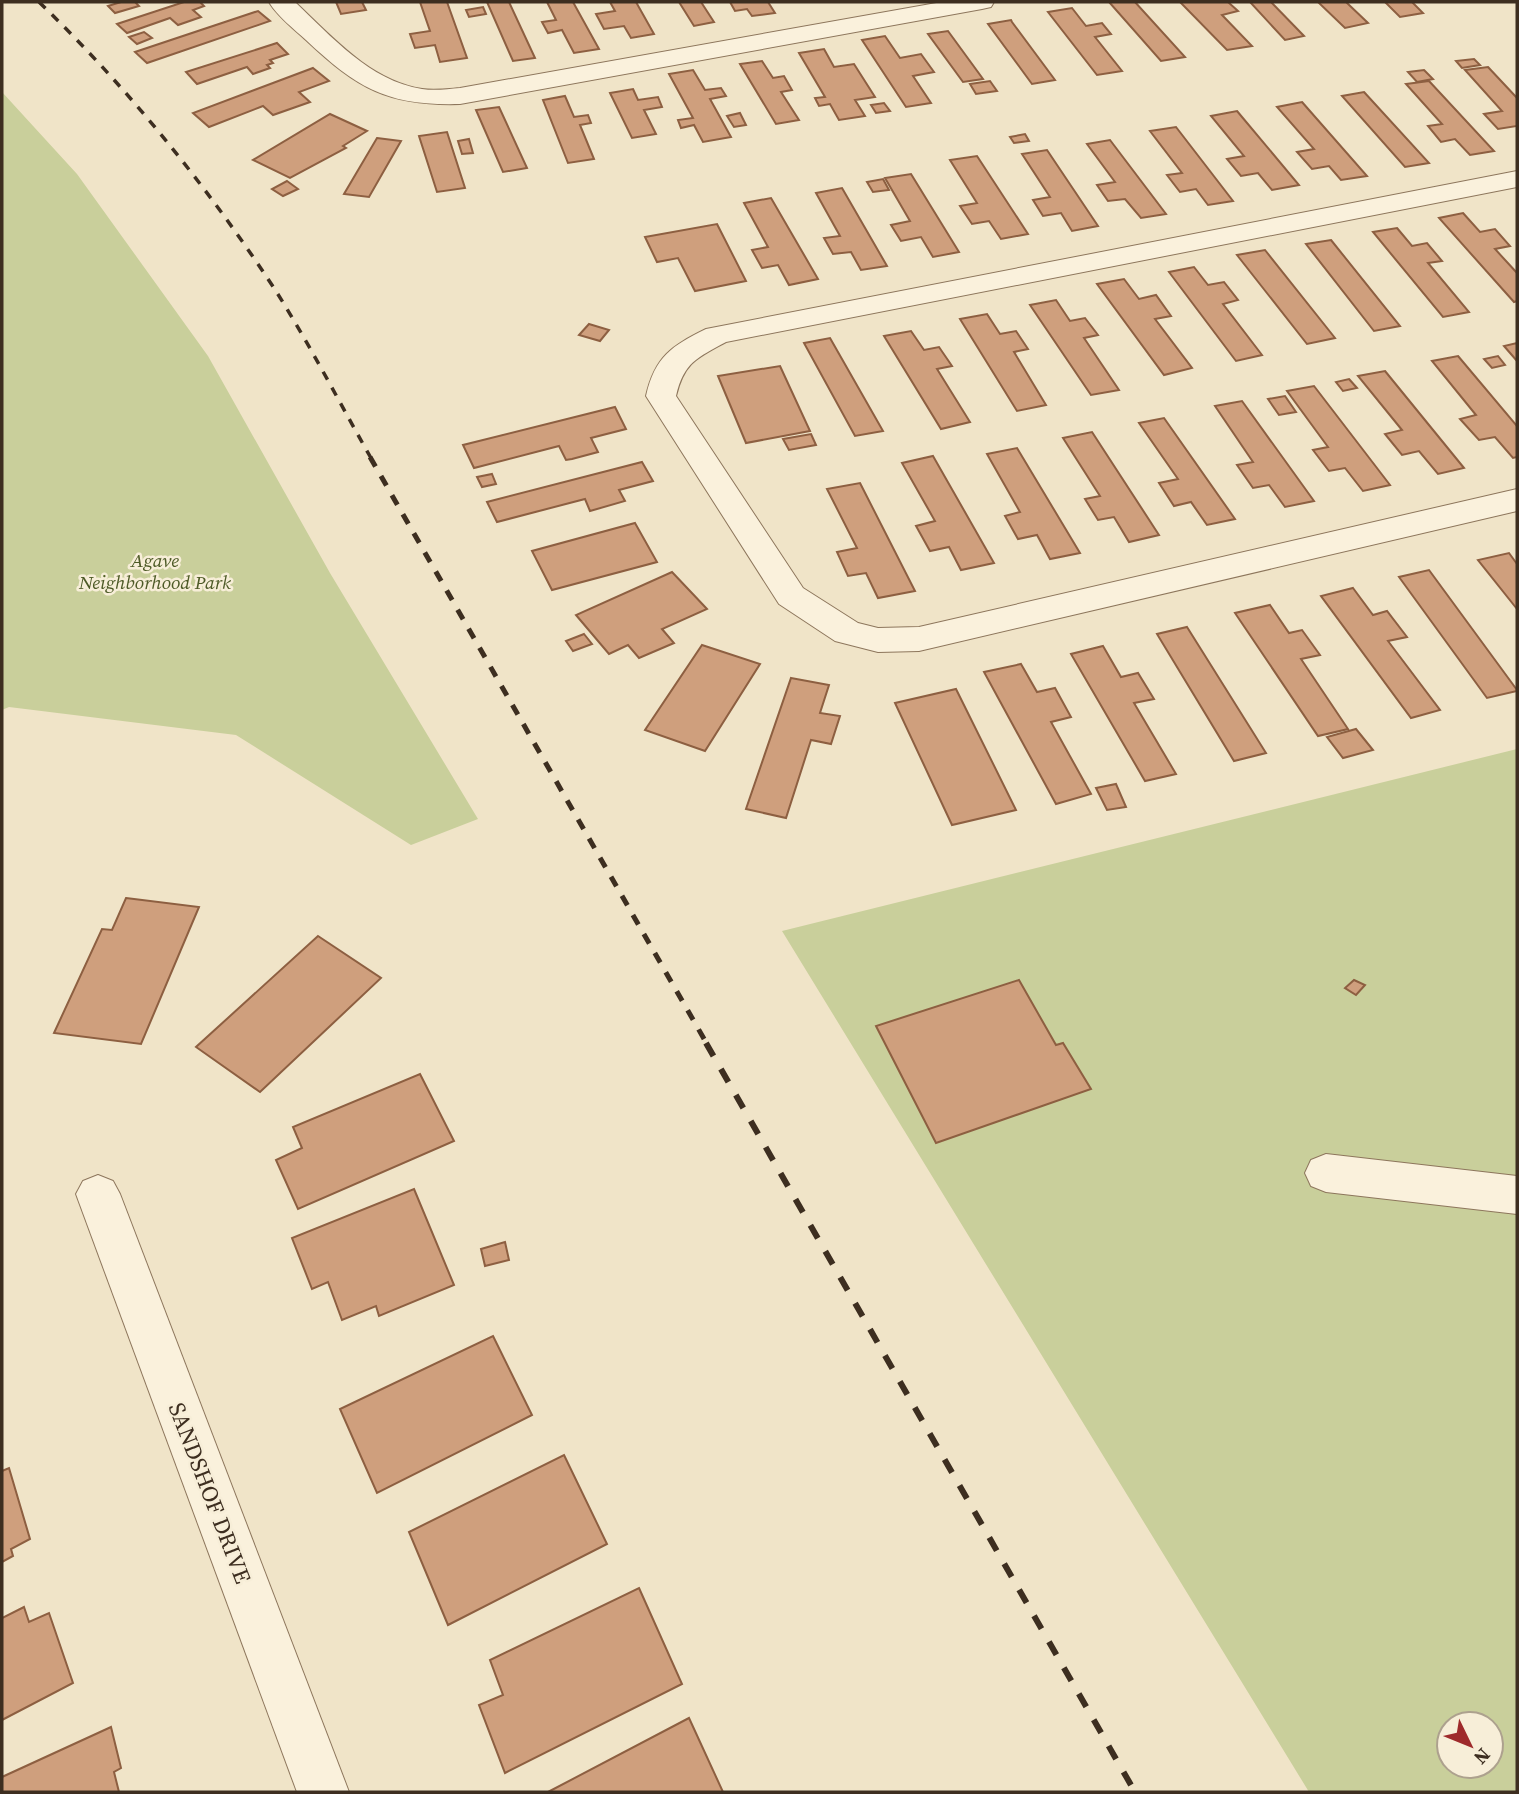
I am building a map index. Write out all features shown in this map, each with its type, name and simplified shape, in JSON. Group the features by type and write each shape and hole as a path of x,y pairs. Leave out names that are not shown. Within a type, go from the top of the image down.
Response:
{"street":[{"path":"281,2 365,76 392,89 423,97 460,96 982,2"},
{"path":"1517,179 717,335 685,352 665,372 661,397 791,596 847,632 878,640 919,639 1517,500"},
{"path":"1326,1173 1517,1195"},
{"name":"SANDSHOF DRIVE","path":"98,1194 323,1792"}],"green space":[{"name":"Agave Neighborhood Park","path":"2,92 77,174 208,356 330,573 478,819 411,845 236,735 9,707 2,710"},
{"path":"1517,749 1517,1792 1309,1792 782,931"}],"building":[{"path":"135,2 139,6 115,13 108,6"},
{"path":"184,2 200,2 204,6 193,10 201,17 178,25 170,18 127,33 117,24"},
{"path":"336,2 362,2 366,10 341,14"},
{"path":"420,2 447,2 467,58 440,62 435,45 415,48 410,34 430,31"},
{"path":"487,2 509,2 535,58 513,61"},
{"path":"547,2 573,2 599,49 574,53 562,30 548,33 542,22 556,20"},
{"path":"610,2 636,2 654,34 631,38 624,26 604,29 596,14 615,11"},
{"path":"679,2 701,2 714,22 694,26"},
{"path":"730,2 768,2 775,13 752,16 747,9 735,11"},
{"path":"1109,2 1135,2 1185,57 1161,61"},
{"path":"1180,2 1228,2 1238,11 1222,15 1252,46 1227,50"},
{"path":"1250,2 1271,2 1304,36 1285,40"},
{"path":"1318,2 1346,2 1368,23 1345,28"},
{"path":"1385,2 1412,2 1423,13 1400,17"},
{"path":"483,7 486,14 469,17 466,10"},
{"path":"1072,8 1086,26 1102,23 1111,34 1095,37 1122,71 1097,75 1048,12"},
{"path":"258,11 270,21 147,63 135,52"},
{"path":"1011,20 1055,80 1032,84 988,24"},
{"path":"948,31 983,79 963,82 928,34"},
{"path":"144,32 152,38 137,44 129,37"},
{"path":"885,36 900,58 921,54 934,72 913,76 931,103 906,107 862,40"},
{"path":"277,43 288,54 270,60 273,63 267,65 270,68 253,74 247,67 197,84 186,72"},
{"path":"824,49 834,67 854,64 875,97 855,100 865,116 839,120 830,104 819,106 815,98 825,97 799,53"},
{"path":"1474,59 1480,65 1462,68 1456,61"},
{"path":"762,61 773,78 784,76 792,90 781,92 799,120 776,124 740,64"},
{"path":"1488,67 1517,98 1517,126 1498,129 1484,114 1502,111 1465,70"},
{"path":"313,68 329,81 299,92 310,102 273,115 263,106 209,127 193,113"},
{"path":"693,70 705,90 721,88 726,96 710,99 731,137 703,142 694,125 681,128 678,120 693,118 669,74"},
{"path":"1424,70 1433,79 1417,82 1408,72"},
{"path":"990,81 997,91 976,94 970,84"},
{"path":"1429,81 1494,151 1470,155 1455,139 1441,142 1428,126 1442,124 1406,84"},
{"path":"633,89 638,100 658,97 662,107 644,110 656,134 632,138 610,93"},
{"path":"1364,92 1429,163 1405,167 1342,96"},
{"path":"565,96 574,117 588,115 591,123 580,125 594,159 568,163 543,100"},
{"path":"1302,102 1367,176 1341,180 1329,166 1312,169 1297,152 1314,149 1277,107"},
{"path":"884,103 890,111 876,113 871,105"},
{"path":"499,107 527,168 503,172 476,110"},
{"path":"1237,111 1299,185 1272,190 1258,173 1241,176 1227,159 1244,156 1211,116"},
{"path":"740,113 746,125 734,127 727,116"},
{"path":"330,114 367,131 343,146 346,148 290,178 253,160"},
{"path":"1176,127 1233,201 1208,205 1196,189 1180,192 1167,175 1182,173 1150,131"},
{"path":"447,132 465,188 437,192 419,136"},
{"path":"1025,134 1029,141 1014,143 1010,137"},
{"path":"377,138 401,141 369,197 344,194"},
{"path":"469,139 473,153 462,154 458,141"},
{"path":"1110,140 1166,214 1141,218 1125,199 1108,201 1097,185 1115,182 1087,144"},
{"path":"1047,150 1098,226 1072,231 1061,213 1043,216 1033,200 1050,197 1022,154"},
{"path":"977,156 1028,234 1001,239 989,221 972,224 960,206 977,203 950,160"},
{"path":"911,174 959,252 933,257 921,237 901,241 891,225 910,221 885,178"},
{"path":"883,179 889,190 873,192 867,182"},
{"path":"287,181 298,189 283,196 272,189"},
{"path":"842,188 887,266 861,270 851,252 833,254 824,238 840,236 816,193"},
{"path":"771,198 818,279 789,285 778,265 762,268 752,250 768,247 744,203"},
{"path":"1463,213 1480,232 1495,229 1510,246 1495,249 1517,273 1517,301 1514,302 1439,218"},
{"path":"717,224 746,281 695,291 678,258 657,262 645,237"},
{"path":"1397,228 1412,246 1427,243 1442,261 1428,263 1469,312 1443,317 1373,232"},
{"path":"1331,240 1400,326 1374,331 1306,244"},
{"path":"1265,250 1335,338 1307,344 1237,255"},
{"path":"1194,267 1208,285 1224,282 1238,300 1223,304 1262,355 1236,361 1169,272"},
{"path":"1124,279 1139,299 1156,295 1171,316 1155,319 1192,368 1164,375 1097,284"},
{"path":"1056,300 1070,321 1085,318 1098,335 1084,338 1119,390 1091,395 1030,305"},
{"path":"987,314 1000,334 1016,331 1028,349 1014,352 1046,405 1017,411 960,319"},
{"path":"589,324 609,330 600,341 579,335"},
{"path":"911,331 924,350 939,347 952,366 937,369 970,422 941,429 884,336"},
{"path":"830,338 883,431 855,436 804,343"},
{"path":"1517,343 1517,361 1504,346"},
{"path":"1458,356 1517,426 1517,457 1513,458 1495,437 1479,440 1460,419 1476,415 1432,361"},
{"path":"1498,356 1505,365 1492,368 1484,359"},
{"path":"780,366 810,431 746,443 718,376"},
{"path":"1385,371 1464,468 1438,474 1419,451 1402,455 1385,434 1402,430 1358,376"},
{"path":"1349,379 1357,388 1343,391 1336,382"},
{"path":"1314,386 1390,485 1363,491 1345,468 1329,471 1313,450 1328,447 1287,391"},
{"path":"1285,396 1296,412 1279,415 1268,399"},
{"path":"1242,401 1314,501 1285,507 1269,485 1253,488 1237,465 1253,462 1215,406"},
{"path":"615,407 626,429 591,438 598,452 572,459 566,460 559,446 474,468 463,445"},
{"path":"1164,418 1235,519 1207,525 1191,502 1174,506 1159,483 1178,479 1139,423"},
{"path":"1092,432 1159,535 1129,542 1114,517 1098,520 1085,499 1100,496 1063,438"},
{"path":"811,434 816,445 789,450 783,439"},
{"path":"1017,448 1080,553 1050,559 1037,535 1018,539 1005,516 1020,512 987,454"},
{"path":"933,456 994,563 961,570 949,547 930,551 916,526 935,521 902,463"},
{"path":"642,462 653,481 619,490 625,501 590,511 585,499 497,522 487,502"},
{"path":"492,474 496,484 482,487 477,477"},
{"path":"860,483 915,591 878,598 866,573 848,576 837,552 857,548 827,489"},
{"path":"635,523 657,562 552,590 532,551"},
{"path":"1509,553 1517,564 1517,609 1478,560"},
{"path":"1429,570 1517,691 1487,698 1399,577"},
{"path":"672,572 707,609 662,629 674,643 639,658 628,645 609,654 576,615"},
{"path":"1353,588 1373,615 1387,611 1407,637 1388,641 1440,710 1411,718 1321,596"},
{"path":"1270,605 1289,633 1302,630 1320,655 1301,659 1348,729 1318,736 1235,613"},
{"path":"1187,627 1266,753 1234,761 1157,634"},
{"path":"584,634 592,644 573,651 566,641"},
{"path":"702,645 760,664 705,751 645,730"},
{"path":"1103,646 1121,677 1138,673 1154,699 1134,703 1176,774 1145,781 1071,654"},
{"path":"1021,664 1037,692 1055,688 1071,717 1051,722 1091,794 1056,804 984,672"},
{"path":"791,678 829,685 820,713 840,716 831,744 811,740 786,818 746,809"},
{"path":"956,689 1016,810 952,825 895,703"},
{"path":"1356,729 1373,750 1343,758 1327,737"},
{"path":"1116,784 1126,807 1107,810 1096,788"},
{"path":"126,898 199,907 141,1044 54,1033 102,929 112,930"},
{"path":"318,936 381,978 260,1092 196,1047"},
{"path":"1019,980 1056,1045 1063,1043 1091,1089 936,1143 876,1026"},
{"path":"1354,980 1365,985 1356,995 1345,988"},
{"path":"420,1074 454,1141 298,1209 276,1160 302,1148 293,1127"},
{"path":"414,1189 454,1285 379,1316 376,1306 342,1320 328,1282 312,1289 292,1238"},
{"path":"505,1242 509,1260 485,1266 481,1249"},
{"path":"493,1336 532,1415 377,1493 340,1409"},
{"path":"564,1455 607,1544 448,1625 409,1532"},
{"path":"9,1468 30,1539 11,1549 13,1556 2,1562 2,1471"},
{"path":"639,1588 682,1684 505,1773 479,1705 503,1695 490,1660"},
{"path":"24,1607 29,1622 49,1613 73,1683 2,1720 2,1618"},
{"path":"689,1718 723,1792 548,1792"},
{"path":"111,1727 121,1768 114,1772 119,1792 2,1792 2,1777"}],"railway":[{"path":"39,2 135,103 221,212 287,309 371,458"},
{"path":"370,457 707,1044"},
{"path":"706,1043 1135,1792"}]}
